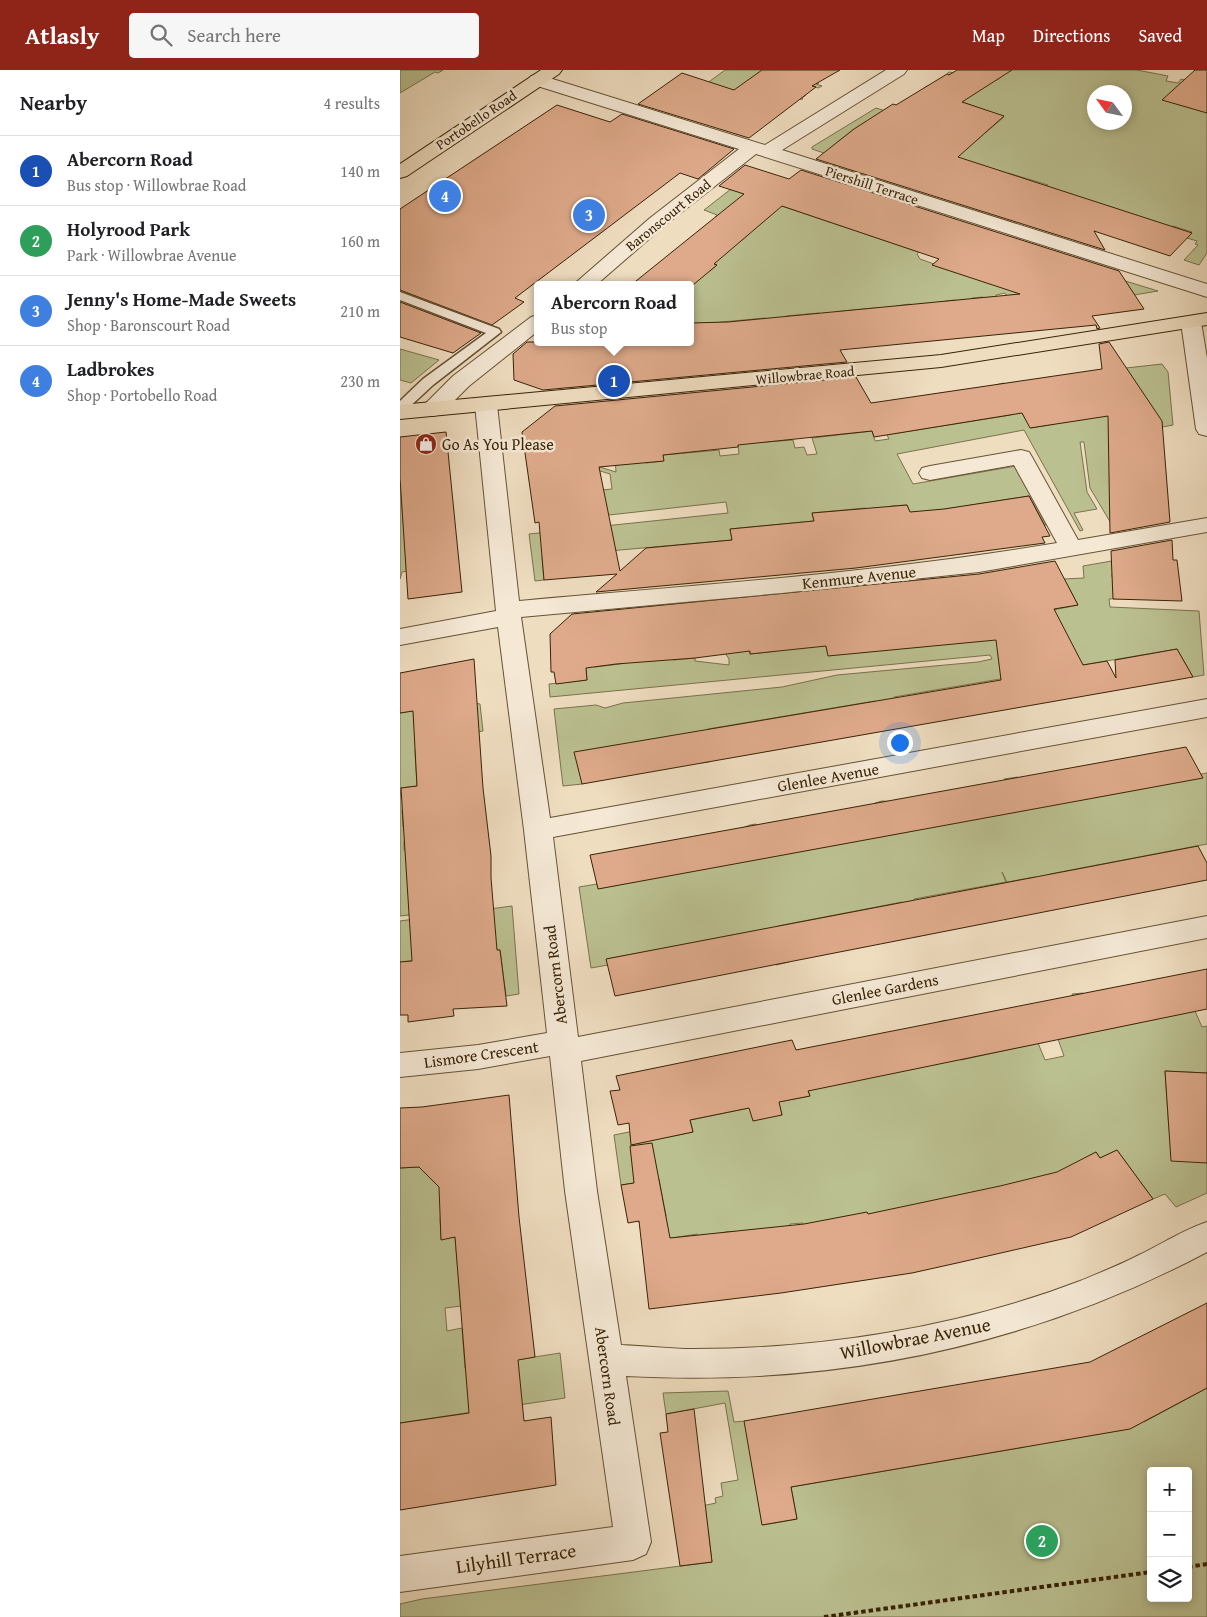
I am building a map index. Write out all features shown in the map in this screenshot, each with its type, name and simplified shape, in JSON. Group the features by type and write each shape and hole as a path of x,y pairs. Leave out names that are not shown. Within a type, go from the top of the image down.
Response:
{"main road":[{"name":"Portobello Road","path":"400,172 544,75"},
{"name":"Willowbrae Road","path":"400,412 923,363 1199,320"}],"street":[{"name":"Baronscourt Road","path":"588,281 658,222 761,149 898,70"},
{"name":"Piershill Terrace","path":"544,75 761,149 1206,288"},
{"path":"1199,320 1207,429"},
{"path":"433,409 461,381 534,324"},
{"name":"Abercorn Road","path":"486,405 509,613 538,830 581,1191 632,1542"},
{"path":"930,473 1021,457 1071,548"},
{"name":"Kenmure Avenue","path":"400,636 509,613 969,565 1207,525"},
{"name":"Glenlee Avenue","path":"538,830 1207,708"},
{"name":"Glenlee Gardens","path":"563,1047 1207,927"},
{"name":"Lismore Crescent","path":"400,1065 563,1047"},
{"name":"Willowbrae Avenue","path":"606,1360 686,1364 791,1359 890,1346 942,1336 1023,1314 1086,1292 1163,1259 1207,1236"},
{"name":"Lilyhill Terrace","path":"400,1574 632,1542"}],"lane":[{"path":"400,296 495,332 428,382 400,408"}],"path":[{"path":"1192,1566 1207,1564"},
{"path":"824,1617 1147,1573"}],"green space":[{"path":"400,70 443,70 438,73 435,72 400,93"},
{"path":"725,70 801,70 796,74 822,86 818,88 799,81 788,88 806,95 803,99 780,102 706,84"},
{"path":"1002,70 1137,70 1168,76 1166,81 1178,83 1181,79 1207,86 1207,253 1199,265 1184,260 1198,245 1195,244 1197,241 1187,238 1192,232 1173,226 1150,249 1092,201 1038,195 1048,185 1008,173 997,182 854,129 830,148 842,159 812,149 812,147 876,108 978,139 1004,117 924,88 927,86 951,95 970,83 947,74 949,72 997,80 1002,76"},
{"path":"731,189 919,252 917,254 920,259 934,264 1083,268 1158,291 1134,295 1011,303 1005,293 996,295 1001,304 989,306 983,297 972,298 961,310 955,300 946,301 917,317 910,304 896,306 901,318 880,320 875,308 842,311 823,326 819,313 786,316 768,331 765,318 694,325 694,281 692,281 698,267 710,271 717,265 705,261 734,237 742,240 748,235 745,227 715,217 717,215 704,210"},
{"path":"400,349 439,360 411,383 400,380"},
{"path":"1162,364 1168,372 1173,425 1114,436 1118,517 1170,516 1112,525 1090,488 1084,442 1080,442 1087,492 1097,509 1074,513 1083,530 1080,531 1024,430 897,454 913,484 1016,466 1049,525 1045,525 1029,496 910,513 907,505 891,506 893,514 868,516 865,508 812,513 814,521 730,529 732,540 542,557 544,580 535,581 529,534 728,513 726,502 609,515 592,491 612,489 610,474 597,470 583,462 616,472 615,459 645,456 646,463 663,461 663,455 719,450 720,456 739,454 738,444 793,440 795,448 804,447 807,455 817,454 812,438 872,431 875,441 889,439 871,403 897,433 1011,415 995,385 1004,383 1031,428 1054,424 1045,409 1126,368"},
{"path":"400,480 407,571 402,572 400,579"},
{"path":"1129,558 1131,573 1112,573 1112,577 1131,578 1132,598 1109,599 1110,607 1199,611 1204,675 1193,677 1177,649 894,697 906,727 875,701 708,729 709,762 700,763 691,733 582,784 563,786 554,709 596,705 605,708 623,703 782,687 837,675 978,662 992,659 990,655 550,697 549,684 587,680 585,661 595,667 620,664 671,651 673,660 695,658 695,661 729,665 729,659 722,648 749,646 750,654 777,651 776,644 824,639 828,655 1078,605 1064,579 1084,578 1083,566"},
{"path":"464,701 480,704 483,731 418,743 415,751 417,786 400,788 400,713"},
{"path":"1207,773 1207,844 1050,874 1049,911 1035,877 1007,882 1002,872 1006,882 914,899 928,934 915,937 902,902 778,926 789,962 776,965 765,929 607,959 608,965 591,968 579,887 597,884 750,825 756,824 767,857 887,835 875,803 882,801 1018,809 1004,779 1018,777 1032,808"},
{"path":"400,788 401,798 418,795 418,808 402,810 403,827 420,839 404,841 404,850 421,848 409,915 400,916"},
{"path":"512,906 519,994 506,996 500,950 400,962 400,921"},
{"path":"1083,993 1100,1030 1195,1011 1202,1027 1207,1026 1207,1073 1165,1071 1169,1130 1207,1163 1207,1193 1176,1207 1165,1194 1153,1199 1117,1150 1100,1158 1096,1152 1033,1187 805,1229 803,1223 790,1224 791,1230 725,1232 726,1237 697,1241 697,1234 660,1240 658,1221 639,1223 639,1221 666,1216 659,1179 621,1185 614,1135 629,1132 663,1138 693,1132 690,1120 749,1108 782,1115 778,1102 810,1096 796,1050 952,1060 938,1022 946,1020 961,1060 1038,1043 1045,1060 1064,1056 1058,1039 1089,1032 1072,994"},
{"path":"434,1166 440,1188 454,1216 440,1218 441,1239 455,1237 461,1306 445,1308 447,1331 462,1328 465,1368 560,1353 565,1398 400,1423 400,1168"},
{"path":"1099,1358 1144,1422 1207,1388 1207,1617 400,1617 400,1604 422,1599 712,1562 708,1529 676,1534 673,1512 716,1503 715,1498 723,1496 721,1483 738,1480 725,1403 666,1414 663,1393 728,1391 734,1422 745,1421 763,1525 797,1519 791,1487 1025,1447"}],"building":[{"path":"762,70 840,70 812,86 816,87 749,138 638,104 682,73 734,90"},
{"path":"957,70 1012,70 962,102 1004,116 958,157 1192,233 1170,256 1094,231 1105,250 816,159 854,129 893,104 896,105 947,74 949,75"},
{"path":"1195,70 1207,70 1207,113 1162,100"},
{"path":"557,105 610,122 622,114 734,149 698,179 680,173 537,281 534,281 534,284 515,298 524,302 492,325 400,290 400,209"},
{"path":"745,165 789,179 801,170 1119,271 1144,309 1092,316 1100,328 1097,329 1096,325 840,350 847,362 543,390 514,380 513,354 527,342 534,342 534,346 694,346 694,323 728,322 1020,294 932,265 939,259 782,206 714,264 717,265 694,284 694,281 636,281 744,194 719,186"},
{"path":"400,302 481,333 453,353 400,337"},
{"path":"1109,342 1162,421 1170,522 1110,533 1108,416 1030,428 1022,413 874,437 872,431 738,445 738,447 663,455 664,461 599,467 620,571 646,548 732,540 730,529 814,521 812,513 907,505 910,512 944,509 1029,496 1050,536 1042,537 1045,543 856,568 596,592 617,574 544,580 539,522 535,523 522,432 555,406 856,377 871,403 1102,369 1099,344"},
{"path":"446,432 462,592 408,599 400,478 400,437"},
{"path":"1172,540 1173,560 1177,560 1182,601 1113,599 1111,551"},
{"path":"1055,561 1078,605 1054,609 1083,665 1107,661 1116,678 1115,660 1177,649 1193,677 582,784 574,752 1001,680 996,640 828,656 826,646 750,654 750,651 695,658 616,664 586,668 587,680 556,684 554,672 551,672 550,634 572,614 979,574"},
{"path":"474,659 497,950 500,950 507,1006 453,1009 454,1016 408,1022 408,1015 400,1015 400,962 412,961 401,788 417,786 413,711 400,713 400,673"},
{"path":"1186,747 1203,778 598,889 590,855"},
{"path":"1198,846 1207,863 1207,880 615,996 606,959"},
{"path":"1207,969 1207,1009 808,1091 810,1096 779,1102 782,1115 753,1121 749,1108 690,1120 693,1132 631,1145 629,1123 618,1125 610,1091 620,1090 616,1076 792,1040 796,1050"},
{"path":"1165,1071 1207,1073 1207,1163 1171,1161"},
{"path":"509,1095 519,1217 535,1357 518,1360 524,1421 551,1417 556,1485 400,1510 400,1423 469,1413 455,1237 441,1240 439,1187 419,1167 400,1168 400,1108 422,1107"},
{"path":"652,1143 670,1238 804,1224 867,1212 868,1214 1057,1172 1096,1152 1100,1158 1117,1150 1153,1199 1071,1237 912,1273 781,1293 649,1309 639,1221 628,1223 621,1185 634,1183 630,1146"},
{"path":"1207,1303 1207,1388 1130,1429 791,1487 797,1519 762,1525 744,1421 1090,1362"},
{"path":"694,1409 712,1562 680,1566 660,1433 668,1432 666,1414"}],"place":[{"name":"Ladbrokes","path":"445,196"},
{"name":"Jenny's Home-Made Sweets","path":"589,215"},
{"name":"Abercorn Road","path":"614,381"},
{"name":"Go As You Please","path":"426,444"},
{"name":"Holyrood Park","path":"1042,1541"}]}
